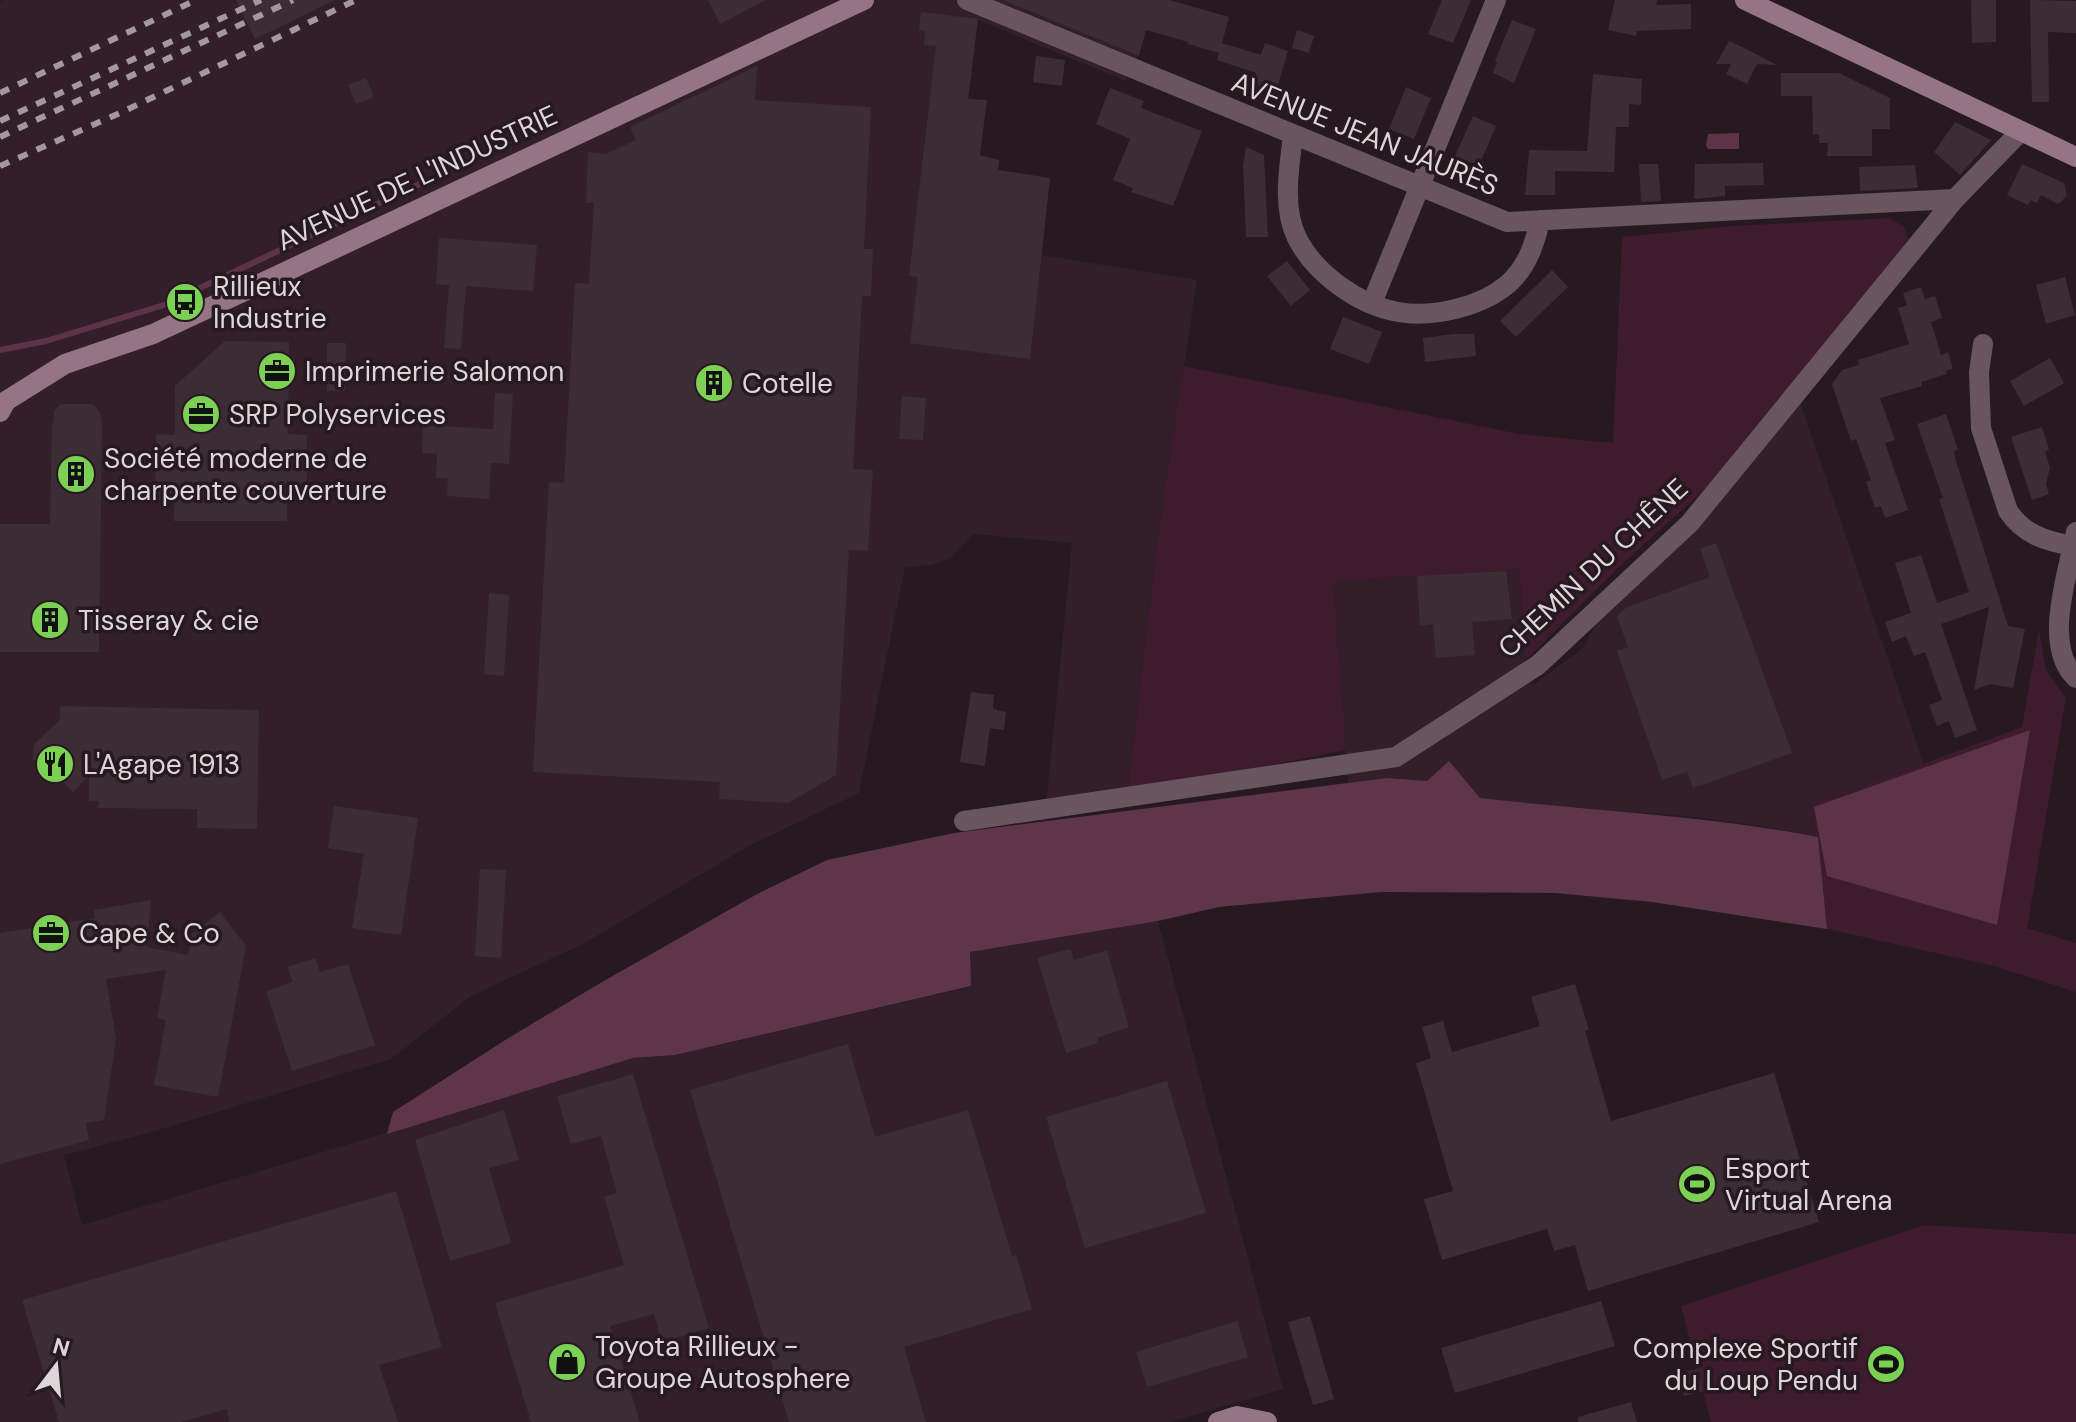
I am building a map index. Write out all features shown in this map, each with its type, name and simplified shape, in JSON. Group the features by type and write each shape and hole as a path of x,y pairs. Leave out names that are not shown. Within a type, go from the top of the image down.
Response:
{"street":[{"name":"AVENUE DE L'INDUSTRIE","path":"0,412 6,401 65,364 153,334 864,0"},
{"name":"AVENUE JEAN JAURÈS","path":"967,0 1507,222 1955,199"},
{"path":"1372,303 1496,0"},
{"path":"1745,0 2076,157"},
{"path":"1955,199 2021,131"},
{"path":"1293,136 1288,190 1297,238 1331,279 1372,303 1398,312 1419,313 1465,306 1488,297 1509,283 1524,265 1535,245 1540,220"},
{"name":"CHEMIN DU CHÊNE","path":"964,821 1396,757 1538,665 1690,523 1955,199"},
{"path":"1983,344 1979,372 1981,428 2008,511 2029,534 2053,542 2075,539 2057,628 2067,669 2076,678"},
{"path":"1218,1422 1237,1416 1267,1422"}],"shaded area":[{"path":"1152,0 1136,60 1126,81 978,20 963,145 959,153 999,160 998,170 1050,178 1042,255 1197,280 1156,550 1127,794 1046,805 1072,543 974,534 949,559 932,565 905,567 859,793 749,846 583,944 471,996 391,1059 145,1134 64,1155 82,1225 633,1058 675,1055 970,987 969,952 1158,921 1283,1389 1169,1422 0,1422 0,2"},
{"path":"1739,133 1739,149 1708,149 1706,145 1708,134"},
{"path":"1890,218 1904,227 1908,239 1896,257 1702,492 1618,568 1526,660 1519,570 1333,582 1346,750 1127,794 1156,550 1183,366 1520,434 1613,443 1622,237 1733,226"},
{"path":"1799,399 1924,764 1811,806 1818,837 1678,815 1480,798 1428,781 1387,778 1348,783 1332,582 1519,570 1526,660 1532,686 1583,648 1595,626 1687,539"},
{"path":"2039,630 2046,670 2066,698 2027,928 2076,943 2076,992 1994,966 1827,929 1818,837 1811,806 2022,727"},
{"path":"2030,730 1997,925 1827,876 1814,807"},
{"path":"1449,761 1480,798 1692,818 1818,837 1827,929 1652,902 1555,893 1381,892 1219,907 1158,921 970,952 971,986 675,1055 633,1058 387,1134 393,1112 510,1037 757,894 827,860 954,833 1387,778 1427,781"},
{"name":"Complexe Sportif du Loup Pendu","path":"1924,1225 2076,1234 2076,1422 1711,1422 1681,1306"}],"building":[{"path":"236,0 335,0 255,39"},
{"path":"708,0 766,0 720,24"},
{"path":"1003,0 1169,0 1229,17 1222,43 1261,55 1265,43 1288,51 1276,92 1252,85 1256,73 1217,60 1219,53 1188,42 1146,30 1139,56"},
{"path":"1442,0 1471,0 1453,43 1428,34"},
{"path":"1615,0 1657,0 1656,5 1691,4 1691,29 1637,31 1636,36 1608,30"},
{"path":"1971,0 1996,0 1996,42 1972,43"},
{"path":"2030,0 2076,1 2076,33 2048,32 2049,102 2032,102"},
{"path":"921,12 978,19 968,99 987,100 980,155 999,160 998,170 1050,178 1030,359 910,343 918,277 909,276 936,46 924,45 925,31 919,30"},
{"path":"1512,20 1536,29 1514,83 1493,73"},
{"path":"1297,30 1314,36 1309,53 1292,48"},
{"path":"1729,41 1777,65 1757,64 1747,84 1726,74 1731,64 1716,64"},
{"path":"1036,56 1065,60 1062,86 1033,82"},
{"name":"Cotelle","path":"757,66 755,100 871,107 864,249 873,249 871,296 862,296 853,469 873,470 868,551 849,550 836,775 788,803 719,799 720,782 533,772 549,482 564,483 575,283 589,284 594,203 586,203 588,152 606,154 636,140 630,127"},
{"path":"1781,73 1839,73 1890,98 1890,129 1872,129 1872,156 1827,156 1828,143 1819,143 1819,134 1813,135 1812,96 1781,96"},
{"path":"1593,74 1642,79 1641,105 1629,104 1629,127 1616,127 1614,172 1555,171 1555,195 1525,195 1529,150 1587,151"},
{"path":"366,78 374,97 356,104 348,85"},
{"path":"1406,87 1431,98 1414,139 1389,129"},
{"path":"1110,88 1144,101 1141,108 1202,131 1173,206 1131,192 1133,188 1113,180 1130,139 1096,124"},
{"path":"1473,116 1496,126 1479,166 1455,156"},
{"path":"1955,122 1991,140 1960,175 1934,152"},
{"path":"1246,147 1264,155 1268,237 1246,237 1243,165"},
{"path":"1763,163 1764,185 1725,186 1725,196 1694,199 1695,164"},
{"path":"1639,164 1658,164 1661,201 1641,202"},
{"path":"2022,164 2064,183 2067,196 2058,204 2041,195 2037,203 2031,200 2028,205 2007,195"},
{"path":"1915,165 1918,188 1860,191 1859,167"},
{"path":"439,238 537,245 533,291 466,286 461,349 444,348 449,285 436,284"},
{"path":"1287,261 1310,290 1291,306 1267,276"},
{"path":"1552,270 1568,287 1516,337 1500,321"},
{"path":"2065,277 2075,315 2046,324 2036,285"},
{"path":"1921,287 1925,299 1935,296 1942,318 1931,322 1941,355 1948,352 1953,369 1921,382 1922,386 1880,398 1895,440 1885,443 1908,510 1885,518 1881,506 1875,508 1866,482 1871,480 1856,439 1851,441 1832,384 1842,370 1859,365 1858,360 1909,344 1898,308 1907,305 1903,293"},
{"path":"1343,317 1382,332 1369,364 1330,349"},
{"path":"1474,334 1476,356 1425,362 1423,338"},
{"path":"225,341 289,342 288,434 307,435 307,501 287,501 287,521 174,521 174,501 155,501 156,434 175,435 175,386"},
{"path":"327,343 346,343 345,391 327,391"},
{"path":"2050,358 2064,383 2024,406 2010,381"},
{"path":"495,393 513,394 509,464 491,463 489,499 447,496 448,478 436,478 437,454 422,453 423,425 493,429"},
{"path":"902,396 926,398 923,440 899,439"},
{"path":"61,404 93,404 100,412 102,423 99,652 0,652 0,524 50,524 52,424 54,411"},
{"path":"1946,414 1958,450 1954,451 1956,461 2008,626 2025,629 2013,688 1990,684 1974,690 1989,607 1941,624 1977,730 1955,738 1949,721 1937,726 1929,705 1942,700 1925,652 1914,656 1906,636 1892,642 1885,622 1911,613 1895,563 1921,555 1937,603 1969,592 1939,499 1943,498 1917,424"},
{"path":"2042,427 2049,450 2045,451 2050,468 2046,484 2049,494 2032,500 2011,437"},
{"path":"1716,543 1792,753 1693,788 1687,772 1662,780 1617,651 1628,647 1617,616 1627,607 1710,577 1700,549"},
{"path":"1506,571 1512,619 1472,622 1475,655 1436,658 1433,624 1420,626 1417,576"},
{"path":"489,593 509,595 504,676 484,674"},
{"path":"971,692 994,695 993,709 1006,712 1004,730 990,728 985,766 960,762"},
{"path":"60,706 259,710 257,829 197,828 197,809 98,808 99,801 89,801 89,776 73,792 61,780 54,780 33,759 34,744 60,720"},
{"path":"334,806 418,818 401,935 352,928 364,854 328,848"},
{"path":"480,869 506,870 501,958 475,956"},
{"path":"151,900 147,947 188,955 192,934 220,912 246,946 218,1097 154,1085 166,1020 157,1018 166,970 106,979 116,1039 104,1120 86,1123 89,1140 0,1164 0,933 95,918 94,910"},
{"path":"1070,949 1074,960 1107,950 1129,1027 1097,1038 1098,1043 1066,1053 1037,958"},
{"path":"315,958 320,972 348,964 375,1045 292,1071 266,991 293,982 287,967"},
{"path":"1575,984 1611,1121 1774,1073 1819,1222 1588,1291 1575,1245 1554,1251 1547,1229 1442,1260 1424,1199 1453,1191 1416,1063 1431,1058 1422,1027 1443,1021 1452,1052 1540,1026 1531,997"},
{"path":"848,1044 875,1137 968,1110 1012,1256 1016,1255 1032,1309 904,1347 926,1422 789,1422 690,1090"},
{"path":"633,1074 709,1328 662,1342 654,1314 610,1326 640,1422 531,1422 495,1303 624,1265 604,1197 617,1193 601,1136 571,1144 557,1096"},
{"path":"1167,1081 1206,1213 1085,1248 1046,1117"},
{"path":"504,1110 519,1160 489,1168 511,1243 450,1261 415,1140"},
{"path":"396,1191 442,1347 379,1365 398,1422 229,1422 227,1409 181,1422 59,1422 22,1300"},
{"path":"1601,1301 1615,1346 1455,1393 1441,1348"},
{"path":"1310,1316 1334,1399 1313,1405 1288,1322"},
{"path":"1237,1321 1248,1357 1147,1387 1136,1352"},
{"path":"1697,1369 1703,1391 1684,1396 1678,1374"},
{"path":"1631,1402 1637,1422 1578,1422 1578,1417"}],"waterway":[{"path":"0,350 46,341 164,305 426,181"}],"railway":[{"path":"0,93 196,0"},
{"path":"0,121 261,0"},
{"path":"0,137 293,0"},
{"path":"0,166 120,113 356,0"}],"place":[{"name":"Rillieux Industrie","path":"185,302"},
{"name":"Imprimerie Salomon","path":"277,371"},
{"name":"Cotelle","path":"714,383"},
{"name":"SRP Polyservices","path":"201,414"},
{"name":"Société moderne de charpente couverture","path":"76,474"},
{"name":"Tisseray & cie","path":"50,620"},
{"name":"L'Agape 1913","path":"55,764"},
{"name":"Cape & Co","path":"51,933"},
{"name":"Esport Virtual Arena","path":"1697,1184"},
{"name":"Toyota Rillieux - Groupe Autosphere","path":"567,1362"},
{"name":"Complexe Sportif du Loup Pendu","path":"1886,1364"}]}
